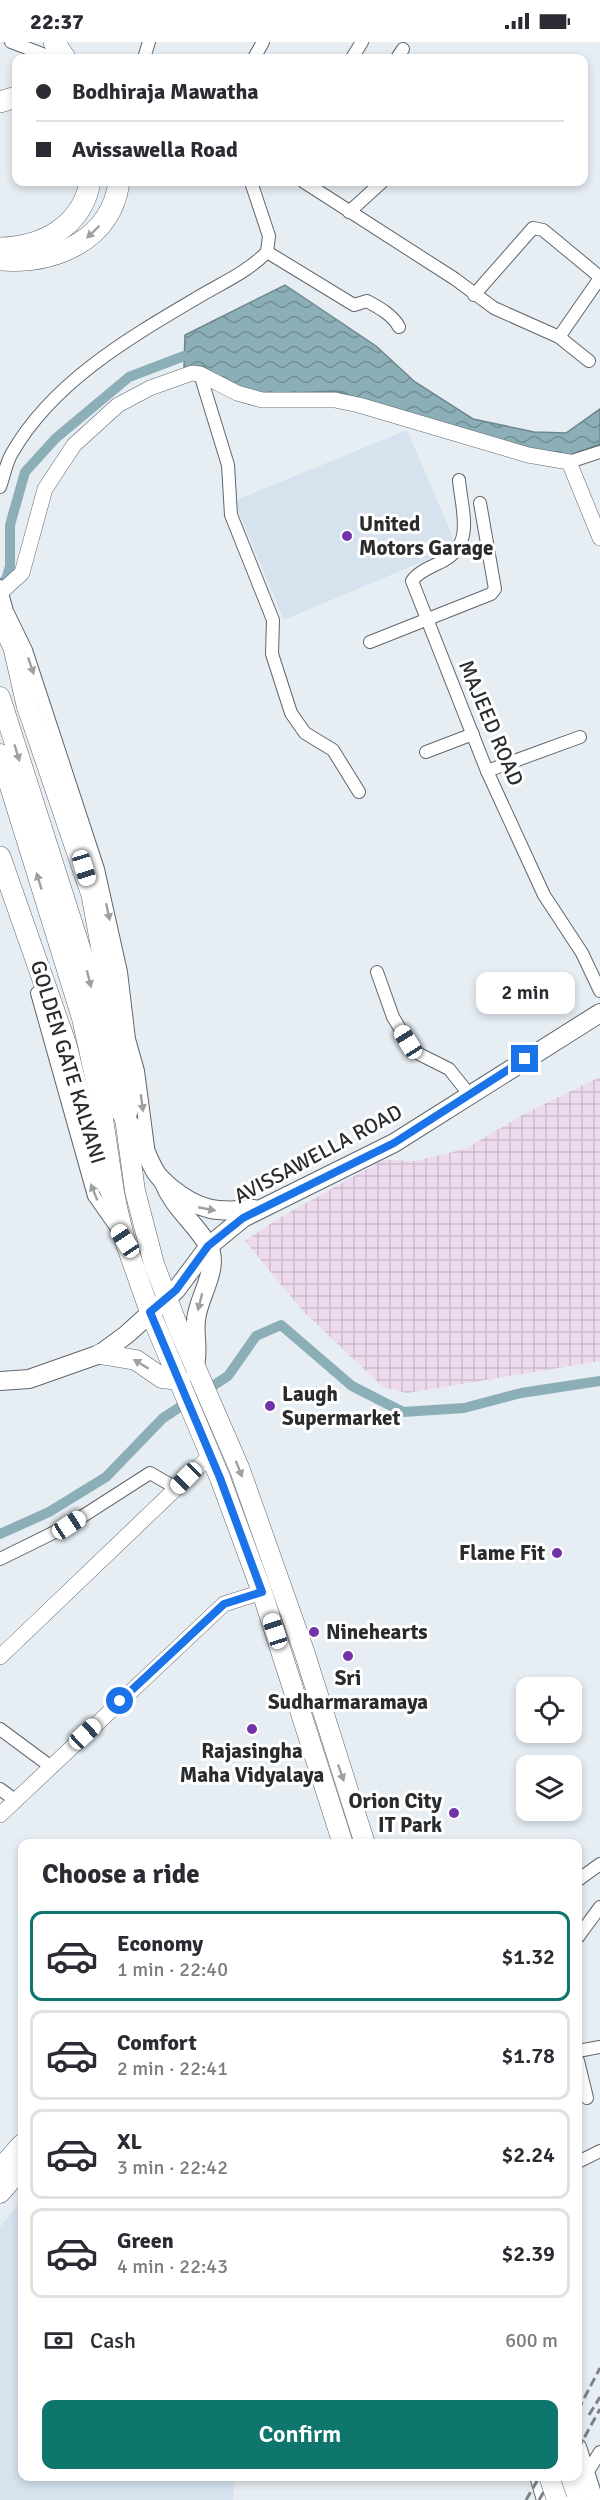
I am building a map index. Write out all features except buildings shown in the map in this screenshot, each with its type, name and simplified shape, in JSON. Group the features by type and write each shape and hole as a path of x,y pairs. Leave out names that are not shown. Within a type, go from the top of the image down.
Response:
{"highway":[{"path":"0,248 38,242 62,229 79,212 89,186"},
{"path":"0,260 42,259 78,245 110,212 118,186"},
{"name":"GOLDEN GATE KALYANI","path":"0,617 14,648 27,705 84,868 103,947 118,1029 129,1103 125,1118"},
{"path":"0,697 83,957 117,1105 125,1118 139,1212 189,1376 207,1419 240,1470 300,1640 363,1839"},
{"path":"0,753 82,1018 105,1126 115,1199 125,1241 150,1312 189,1376"},
{"name":"GOLDEN GATE KALYANI","path":"0,857 69,1055 94,1157 115,1199"},
{"path":"100,1354 136,1360 162,1378 189,1376"},
{"path":"207,1419 211,1455 262,1592 341,1839"},
{"path":"0,2169 18,2149"},
{"path":"0,2193 18,2173"},
{"path":"551,2481 557,2500"},
{"path":"578,2481 578,2500"}],"main road":[{"name":"AVISSAWELLA ROAD","path":"0,1381 29,1379 100,1354 126,1335 167,1299 208,1246 231,1226 260,1208 394,1143 600,1013"},
{"path":"125,1118 138,1130 170,1199 208,1246 213,1267 197,1308 195,1322 199,1345 189,1376"},
{"path":"163,1181 181,1197 202,1208 230,1211 260,1208"},
{"path":"539,2481 545,2500"},
{"path":"582,2481 595,2500"}],"street":[{"path":"15,43 43,54"},
{"path":"0,487 11,454 38,416 60,394 101,358 192,300 238,277 267,252 269,236 252,186"},
{"path":"321,186 349,212 455,279 474,295 516,319 559,337 589,361"},
{"path":"349,212 377,186"},
{"path":"474,295 533,228 543,230 600,278 559,337"},
{"path":"267,252 354,305 367,301 395,321 399,327"},
{"path":"150,1160 138,1071 129,1039 121,972 98,869 26,650 7,611 0,589 22,573 45,489 74,445 118,405 150,388 185,374 200,374 237,393 262,400 334,400 359,405 528,455 569,462 600,452"},
{"path":"200,374 228,465 231,515 273,620 272,654 291,713 305,733 333,750 359,792"},
{"path":"569,462 600,538"},
{"name":"MAJEED ROAD","path":"459,480 465,536 459,549 447,560 418,573 412,581 487,771 544,894 582,953 600,991"},
{"path":"370,642 427,618 484,598 495,589 480,502"},
{"path":"426,752 472,734"},
{"path":"487,771 580,737"},
{"path":"0,884 53,1044 94,1196 125,1241"},
{"path":"377,972 393,1017 408,1042 419,1054 449,1069 469,1094"},
{"path":"0,1657 211,1455"},
{"path":"0,1559 69,1525 150,1473 167,1480 176,1488"},
{"path":"0,1815 224,1604 262,1592"},
{"path":"0,1730 50,1766"},
{"path":"0,1789 15,1800"},
{"path":"582,1877 600,1864"},
{"path":"582,1932 600,1907"},
{"path":"582,2049 600,2047"},
{"path":"582,2077 587,2098"},
{"path":"582,2160 600,2151"},
{"path":"582,2471 600,2452"}],"shaded area":[{"path":"407,430 457,547 284,620 234,501"},
{"path":"600,1077 600,1361 407,1393 383,1387 303,1311 245,1241 276,1220 383,1160 415,1161 465,1149 526,1113"},
{"path":"18,2205 18,2481 234,2481 233,2500 0,2500 0,2227"}],"water":[{"path":"285,285 376,346 415,382 473,419 534,432 566,433 600,409 600,444 566,457 466,435 336,391 269,394 237,388 203,366 184,367 185,335"}],"waterway":[{"path":"0,583 6,580 10,566 10,525 25,472 56,438 129,377 184,356"},
{"path":"0,1534 49,1512 106,1477 163,1418 228,1376 256,1336 281,1325 352,1386 403,1412 464,1408 521,1393 600,1381"}],"railway":[{"path":"582,2402 600,2368"},
{"path":"589,2415 600,2397"},
{"path":"582,2442 600,2409"},
{"path":"526,2500 537,2481"},
{"path":"539,2500 550,2481"}],"place":[{"name":"United Motors Garage","path":"347,536"},
{"name":"Laugh Supermarket","path":"270,1406"},
{"name":"Flame Fit","path":"557,1553"},
{"name":"Ninehearts","path":"314,1632"},
{"name":"Sri Sudharmaramaya","path":"348,1656"},
{"name":"Rajasingha Maha Vidyalaya","path":"252,1729"},
{"name":"Orion City IT Park","path":"454,1813"}],"route":[{"path":"120,1701 224,1604 262,1592 220,1478 150,1312 176,1290 208,1246 231,1226 260,1208 394,1143 525,1059"}]}
